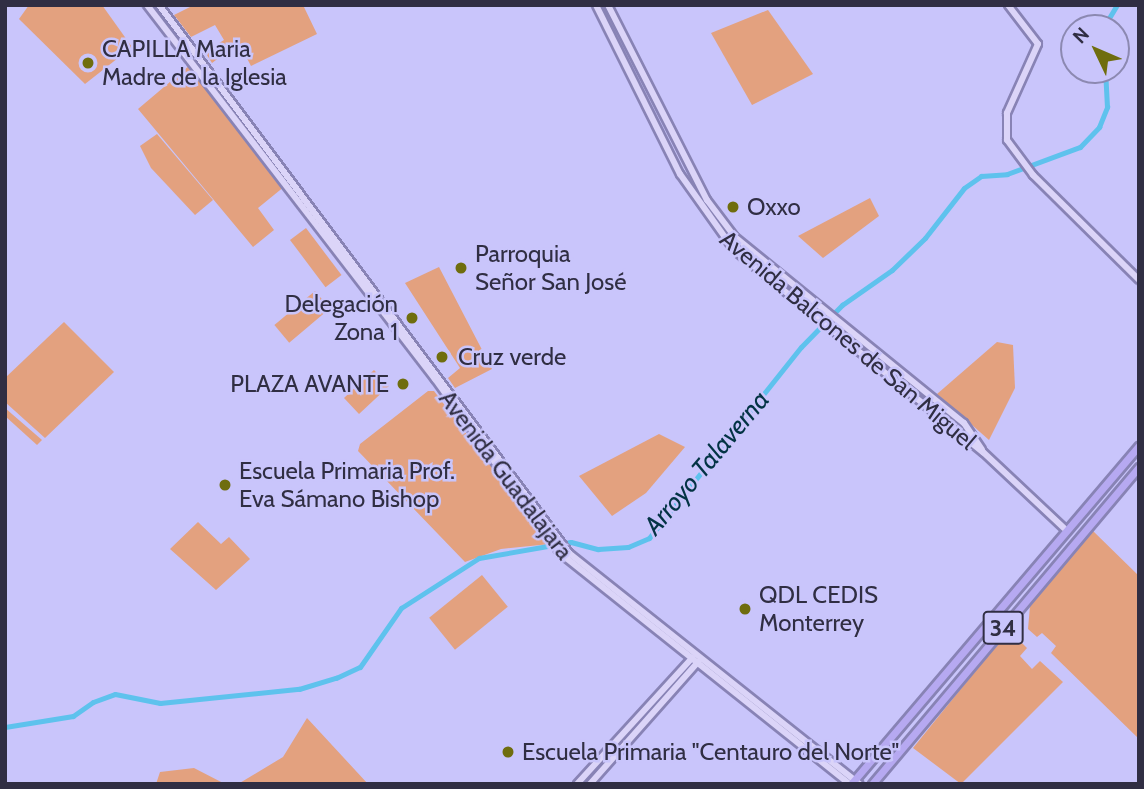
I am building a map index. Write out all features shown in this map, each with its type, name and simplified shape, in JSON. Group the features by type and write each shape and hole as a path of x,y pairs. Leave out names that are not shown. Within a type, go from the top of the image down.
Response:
{"main road":[{"name":"34","path":"853,783 1065,528 1139,446"},
{"name":"34","path":"872,784 1139,467"}],"street":[{"name":"Avenida Guadalajara","path":"147,5 409,342"},
{"name":"Avenida Guadalajara","path":"159,5 409,342 556,543 560,553 853,783"},
{"name":"Avenida Balcones de San Miguel","path":"596,5 705,216 734,250 956,433 983,452 1065,528"},
{"name":"Avenida Balcones de San Miguel","path":"608,5 707,200 735,237 964,423 983,452"},
{"path":"1008,5 1038,44 1005,125 1007,140 1033,175 1139,280"},
{"path":"879,368 886,360"},
{"path":"956,433 964,423"},
{"name":"Avenida Guadalajara","path":"556,543 696,658"},
{"path":"590,784 624,740 696,658"},
{"path":"577,784 624,740"}],"shaded area":[{"path":"29,5 102,5 132,47 85,84 19,19"},
{"path":"194,5 303,5 317,34 251,66 239,43 212,63 205,52 224,40 215,25 191,37 174,15"},
{"path":"768,10 813,74 752,105 711,33"},
{"path":"190,65 285,186 258,208 274,230 253,247 138,109"},
{"path":"157,134 213,200 195,215 151,168 140,146"},
{"path":"870,198 879,216 823,258 798,236"},
{"path":"306,228 342,275 326,287 290,240"},
{"path":"439,267 492,369 455,388 448,378 460,368 405,283"},
{"path":"315,291 330,309 289,343 274,325"},
{"path":"64,322 114,372 45,438 5,402 5,378"},
{"path":"997,342 1013,345 1015,388 989,440 937,394"},
{"path":"374,370 389,386 359,414 344,398"},
{"path":"428,391 434,391 550,544 501,549 465,562 358,451 360,444"},
{"path":"5,408 42,440 37,445 5,416"},
{"path":"659,434 685,447 646,493 612,516 579,476"},
{"path":"198,522 221,544 229,537 250,559 216,590 170,549"},
{"path":"1092,530 1139,576 1139,739 1051,653 1056,646 1042,633 1037,637 1028,629 1030,606"},
{"path":"482,575 508,607 455,650 429,618"},
{"path":"1018,639 1027,648 1020,656 1032,669 1040,661 1063,682 961,784 913,748 998,643"},
{"path":"307,718 368,784 238,784 283,757"},
{"path":"194,768 225,784 156,784 160,772"}],"waterway":[{"name":"Arroyo Talaverna","path":"1112,14 1117,5"},
{"name":"Arroyo Talaverna","path":"5,727 73,716 93,702 115,694 160,703 299,689 336,678 360,667 401,608 479,558 571,542 598,549 628,547 649,538 801,347 842,305 892,270 925,238 964,188 981,176 1007,174 1080,147 1099,127 1107,107 1106,84"}],"place":[{"name":"CAPILLA Maria Madre de la Iglesia","path":"88,63"},
{"name":"Oxxo","path":"733,207"},
{"name":"Parroquia Señor San José","path":"461,268"},
{"name":"Delegación Zona 1","path":"412,318"},
{"name":"Cruz verde","path":"442,357"},
{"name":"PLAZA AVANTE","path":"403,384"},
{"name":"Escuela Primaria Prof. Eva Sámano Bishop","path":"225,485"},
{"name":"QDL CEDIS Monterrey","path":"745,609"},
{"name":"Escuela Primaria \"Centauro del Norte\"","path":"508,752"}]}
